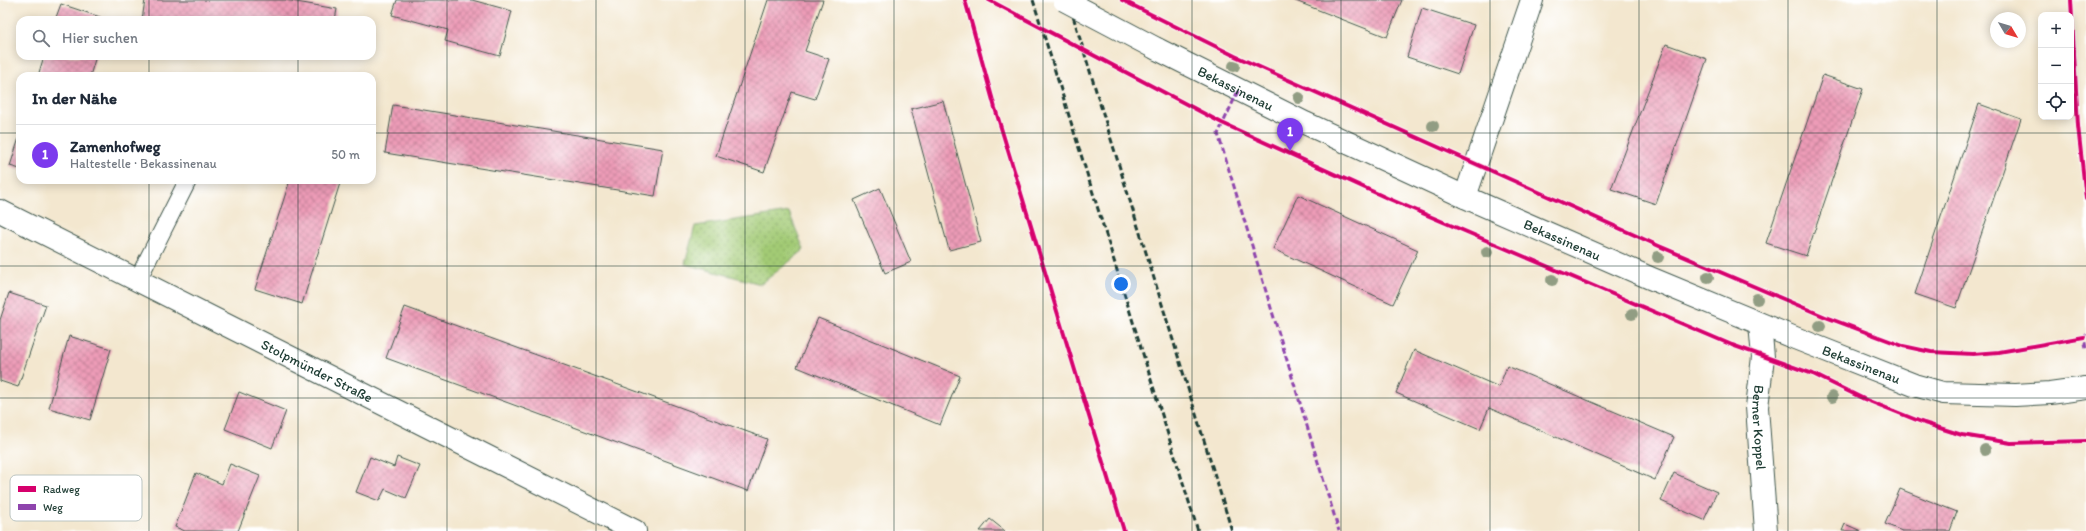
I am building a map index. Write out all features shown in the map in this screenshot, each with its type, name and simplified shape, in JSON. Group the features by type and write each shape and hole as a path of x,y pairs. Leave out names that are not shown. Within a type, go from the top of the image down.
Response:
{"street":[{"name":"Bekassinenau","path":"1064,0 1157,49 1305,123 1465,197 1760,324 1914,385 1943,393 2015,395 2050,393 2086,388"},
{"path":"1465,197 1532,0"},
{"name":"Stolpmünder Straße","path":"0,211 635,531"},
{"name":"Berner Koppel","path":"1760,324 1763,357 1757,407 1766,531"}],"lane":[{"path":"137,281 186,184"}],"green space":[{"path":"789,212 804,250 761,284 685,264 695,226"}],"building":[{"path":"145,0 285,0 337,9 336,16 143,16"},
{"path":"397,0 472,0 512,11 500,56 445,41 448,30 392,15"},
{"path":"768,0 823,0 805,51 829,59 815,99 792,92 764,172 716,156"},
{"path":"1293,0 1402,0 1387,37"},
{"path":"61,4 97,16 56,16"},
{"path":"1422,8 1474,25 1458,74 1407,57"},
{"path":"1666,44 1707,59 1656,204 1611,189"},
{"path":"43,60 95,60 91,72 39,72"},
{"path":"1823,75 1863,89 1806,256 1766,243"},
{"path":"943,101 981,242 949,250 911,109"},
{"path":"1979,104 2021,119 1956,308 1915,294"},
{"path":"393,105 663,149 655,196 385,153"},
{"path":"16,147 16,168 10,166"},
{"path":"289,184 340,184 302,304 255,289"},
{"path":"880,188 911,262 885,273 854,200"},
{"path":"1298,195 1418,250 1393,304 1273,249"},
{"path":"9,293 46,305 18,387 0,381 0,320"},
{"path":"405,307 767,439 748,491 386,358"},
{"path":"818,318 960,376 940,425 797,367"},
{"path":"69,336 111,349 90,420 49,408"},
{"path":"1414,350 1499,387 1507,366 1674,437 1655,480 1489,408 1480,429 1396,393"},
{"path":"239,392 286,411 272,448 225,429"},
{"path":"370,457 394,467 397,457 420,466 406,498 385,489 379,501 356,492"},
{"path":"230,464 260,476 238,531 185,531 175,527 196,473 222,484"},
{"path":"1674,473 1717,492 1704,520 1661,501"},
{"path":"1900,489 1957,512 1950,531 1902,531 1885,524"},
{"path":"990,519 1005,531 980,531"},
{"path":"1845,524 1861,531 1842,531"}],"railway":[{"path":"1033,0 1198,531"},
{"path":"1068,0 1232,531"}],"marked path":[{"path":"1238,91 1218,134 1339,531"},
{"path":"2086,334 2084,337 2086,349"}],"cycle path":[{"path":"965,0 995,108 1124,531"},
{"path":"989,0 1222,123 1387,198 1732,345 1813,374 1864,399 1924,423 1962,435 2011,443 2086,441"},
{"path":"1122,0 1235,56 1659,246 1828,318 1903,346 1931,352 1973,354 1999,352 2084,337"},
{"path":"2071,0 2078,126 2086,199"}],"place":[{"name":"Zamenhofweg","path":"1290,151"}]}
